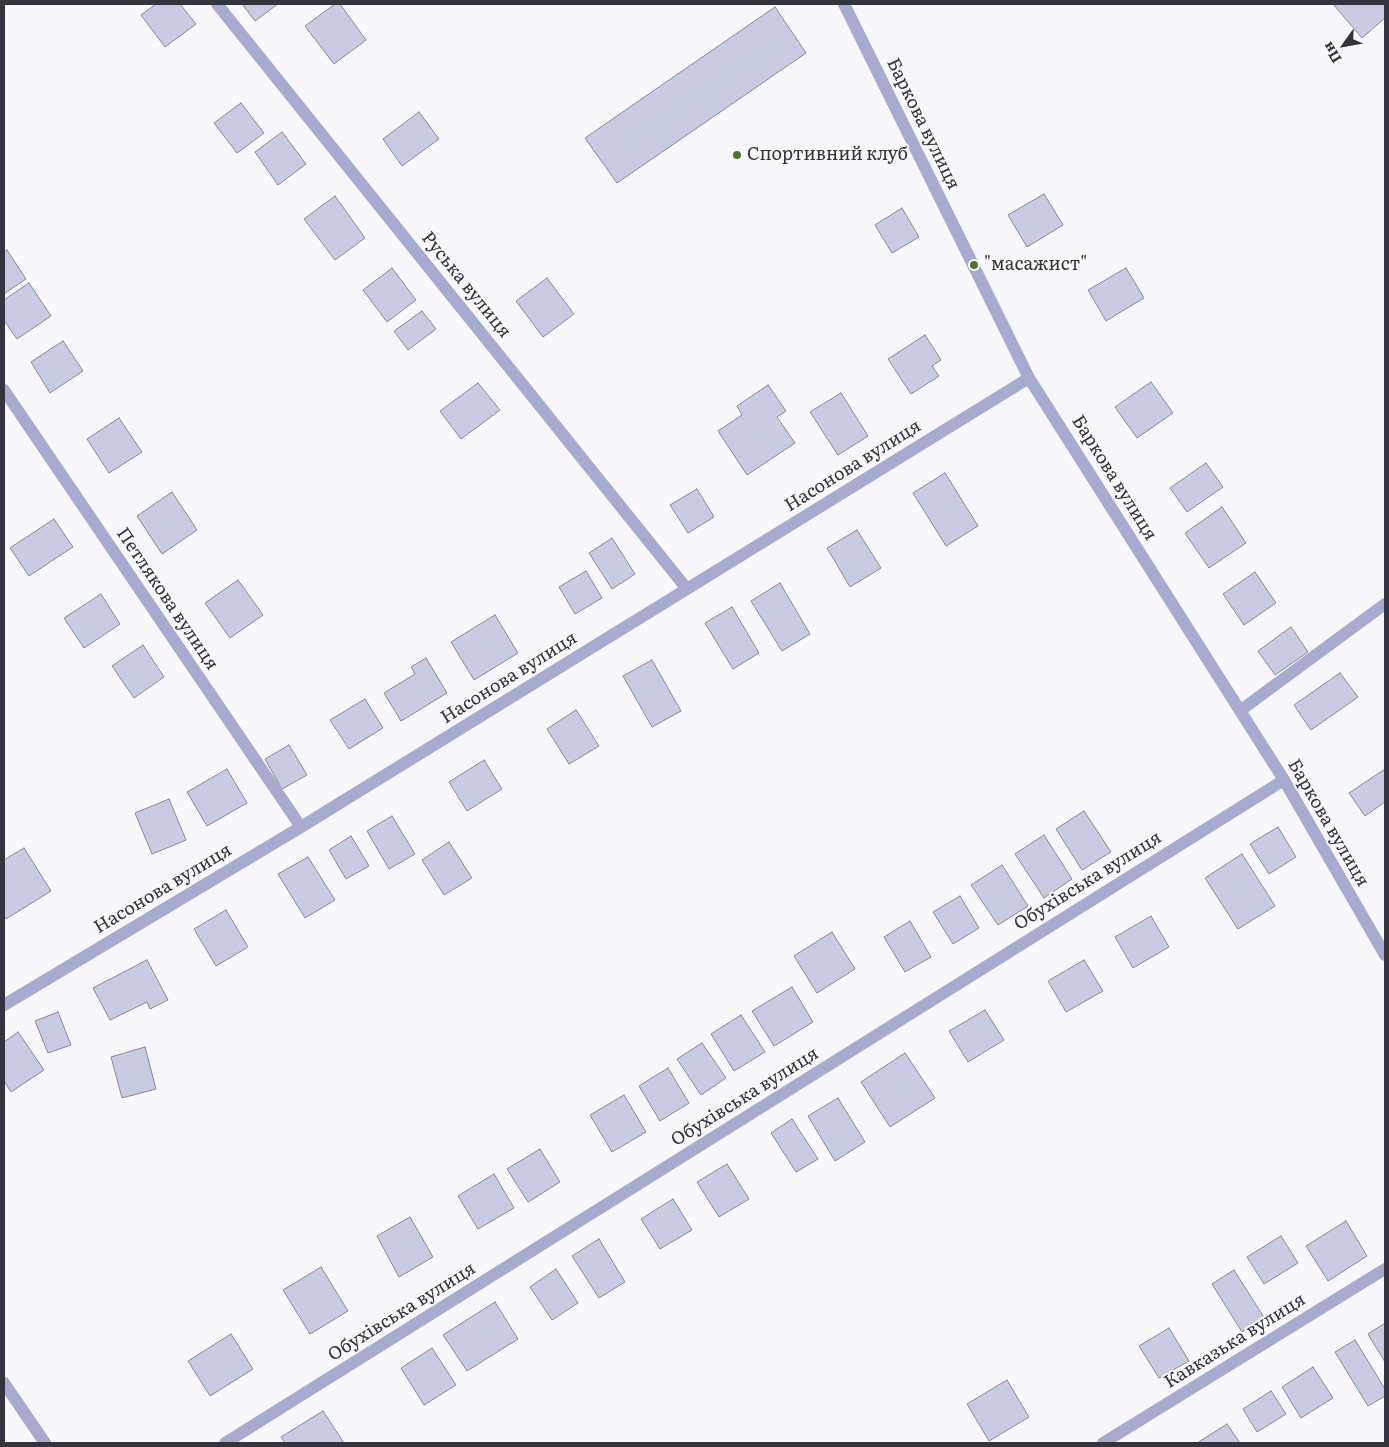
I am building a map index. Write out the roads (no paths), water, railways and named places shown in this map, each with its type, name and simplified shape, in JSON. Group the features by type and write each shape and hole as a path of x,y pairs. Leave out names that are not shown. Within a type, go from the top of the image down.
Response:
{"street":[{"name":"Руська вулиця","path":"217,4 687,589"},
{"name":"Баркова вулиця","path":"844,4 1029,378 1241,710 1284,780 1385,955"},
{"name":"Насонова вулиця","path":"4,1005 301,827 1029,378"},
{"name":"Петлякова вулиця","path":"4,390 301,827"},
{"path":"1241,710 1385,604"},
{"name":"Обухівська вулиця","path":"225,1443 1284,780"},
{"name":"Кавказька вулиця","path":"1103,1443 1385,1269"},
{"path":"4,1383 45,1443"}],"place":[{"name":"Спортивний клуб","path":"737,155"},
{"name":"\"масажист\"","path":"974,265"}]}
